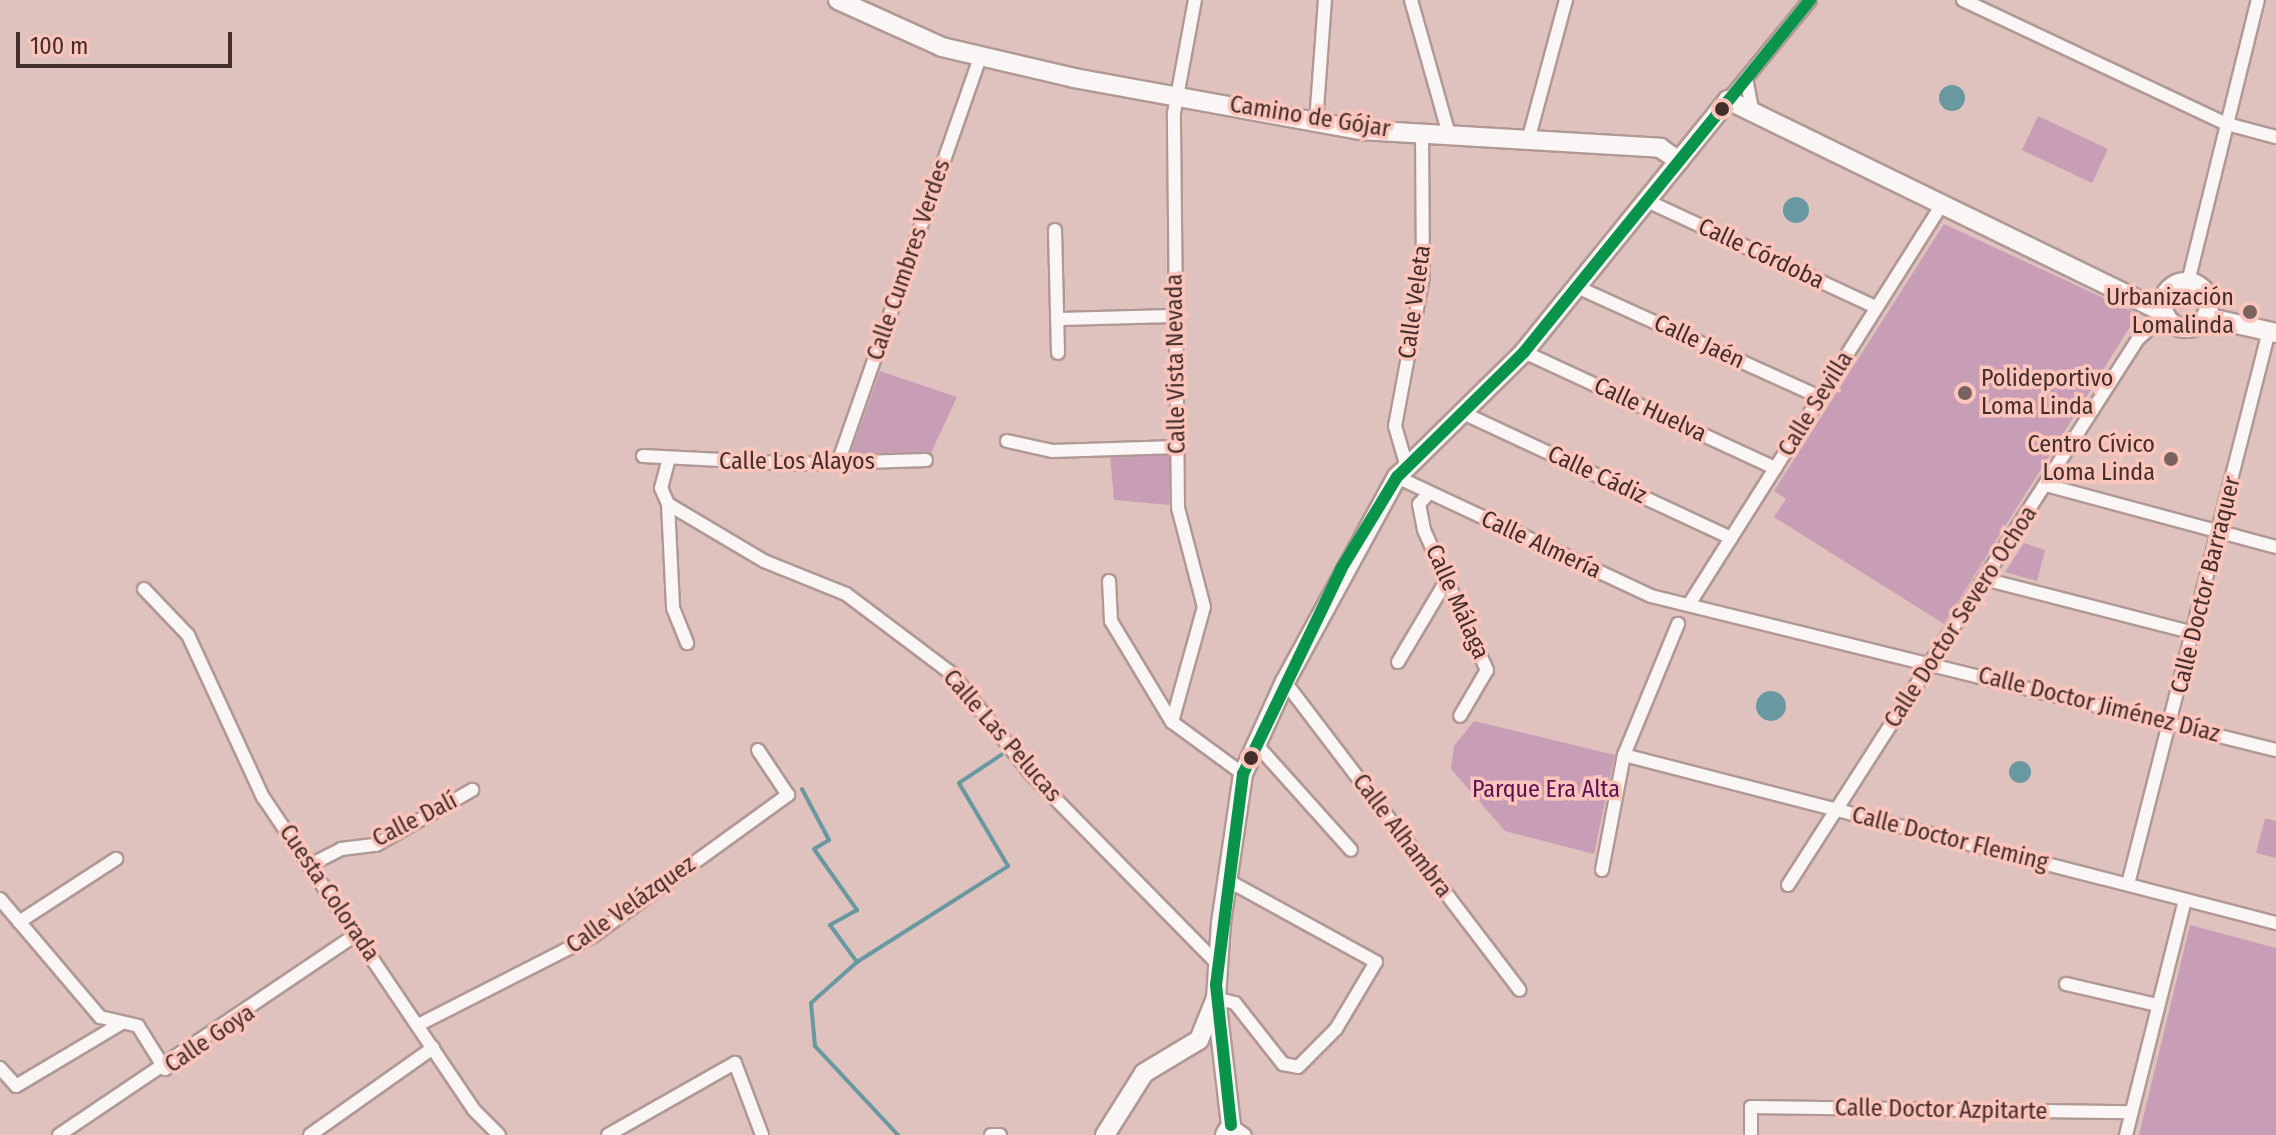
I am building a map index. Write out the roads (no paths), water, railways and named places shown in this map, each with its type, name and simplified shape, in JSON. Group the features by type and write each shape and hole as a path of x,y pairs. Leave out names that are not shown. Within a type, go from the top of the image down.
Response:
{"street":[{"name":"Camino de Gójar","path":"838,0 942,47 980,58 1316,122 1422,133 1529,137 1660,148 1679,161"},
{"name":"Calle Vista Nevada","path":"1172,722 1204,607 1178,508 1175,316 1177,94 1195,0"},
{"path":"1316,122 1325,0"},
{"path":"1411,0 1449,134"},
{"path":"1529,137 1566,0"},
{"path":"1234,1132 1216,998 1227,880 1243,774 1285,682 1404,477 1524,352 1810,0"},
{"path":"1963,0 2227,124 2276,137"},
{"path":"2188,282 2258,0"},
{"name":"Calle Cumbres Verdes","path":"838,463 980,58"},
{"path":"1746,78 1753,117"},
{"path":"1725,104 2119,288 2164,313 2181,328 2206,317 2273,332"},
{"name":"Calle Veleta","path":"1404,477 1395,426 1423,276 1422,133"},
{"name":"Calle Córdoba","path":"1645,200 1876,307"},
{"name":"Calle Sevilla","path":"1690,603 1941,206"},
{"path":"1055,230 1058,353"},
{"path":"2119,288 2169,289 2188,282"},
{"path":"2188,282 2206,294 2206,317"},
{"name":"Calle Jaén","path":"1577,287 1820,397"},
{"path":"2164,313 2169,289"},
{"name":"Calle Doctor Severo Ochoa","path":"1788,885 2138,339 2164,313"},
{"path":"1057,319 1175,316"},
{"name":"Calle Doctor Barraquer","path":"2128,884 2273,332"},
{"name":"Calle Huelva","path":"1524,352 1775,468"},
{"name":"Calle Cádiz","path":"1463,413 1731,538"},
{"path":"1007,441 1052,451 1177,447"},
{"name":"Calle Los Alayos","path":"643,456 668,462 926,460"},
{"path":"668,462 661,488 668,504 671,595 687,643"},
{"name":"Calle Almería","path":"1404,477 1429,493 1651,596 1690,603"},
{"name":"Calle Málaga","path":"1404,477 1424,530 1487,670 1460,716"},
{"path":"2046,485 2276,547"},
{"name":"Calle Málaga","path":"1424,530 1419,504 1429,493"},
{"name":"Calle Las Pelucas","path":"668,504 764,561 846,594 908,637 961,684 1031,774 1153,906 1219,965"},
{"path":"1984,579 2194,633"},
{"path":"1109,581 1111,621 1172,722 1243,774"},
{"path":"1398,662 1446,581"},
{"name":"Cuesta Colorada","path":"144,589 188,635 263,797 312,864 433,1048 499,1135"},
{"name":"Calle Doctor Jiménez Díaz","path":"1690,603 2276,750"},
{"path":"1602,870 1624,755 1678,624"},
{"name":"Calle Alhambra","path":"1285,682 1520,990"},
{"path":"1256,744 1351,850"},
{"name":"Calle Velázquez","path":"418,1025 593,936 788,795 758,750"},
{"name":"Calle Doctor Fleming","path":"1624,755 2276,923"},
{"name":"Calle Dalí","path":"312,864 341,849 376,845 472,790"},
{"path":"19,922 116,859"},
{"path":"1216,998 1235,1003 1283,1064 1298,1067 1336,1029 1376,962 1227,880"},
{"path":"0,899 100,1017 138,1026 165,1069"},
{"path":"2126,1135 2185,900"},
{"name":"Calle Goya","path":"59,1135 165,1069 356,935"},
{"path":"2066,984 2157,1005"},
{"path":"1105,1135 1144,1073 1199,1040 1216,998"},
{"path":"0,1068 16,1086 120,1024"},
{"path":"310,1135 433,1048"},
{"path":"608,1135 735,1063 762,1135"},
{"name":"Calle Doctor Azpitarte","path":"1751,1135 1751,1107 2131,1112"}],"water":[{"path":"1952,85 1961,89 1965,98 1961,107 1952,111 1943,107 1939,98 1943,89"},
{"path":"1796,197 1805,201 1809,210 1805,219 1796,223 1787,219 1783,210 1787,201"},
{"path":"1771,691 1781,696 1786,706 1781,716 1771,721 1761,716 1756,706 1761,696"},
{"path":"2016,761 2024,761 2031,772 2024,783 2016,783 2009,776 2009,768"}],"waterway":[{"path":"898,1135 815,1046 811,1003 857,962 1008,866 959,783 1007,751"},
{"path":"802,789 829,840 814,849 857,910 830,925 857,962"}],"place":[{"name":"Urbanización Lomalinda","path":"2250,312"},
{"name":"Polideportivo Loma Linda","path":"1965,393"},
{"name":"Centro Cívico Loma Linda","path":"2171,459"}],"park label":[{"name":"Parque Era Alta","path":"1546,790"}]}
